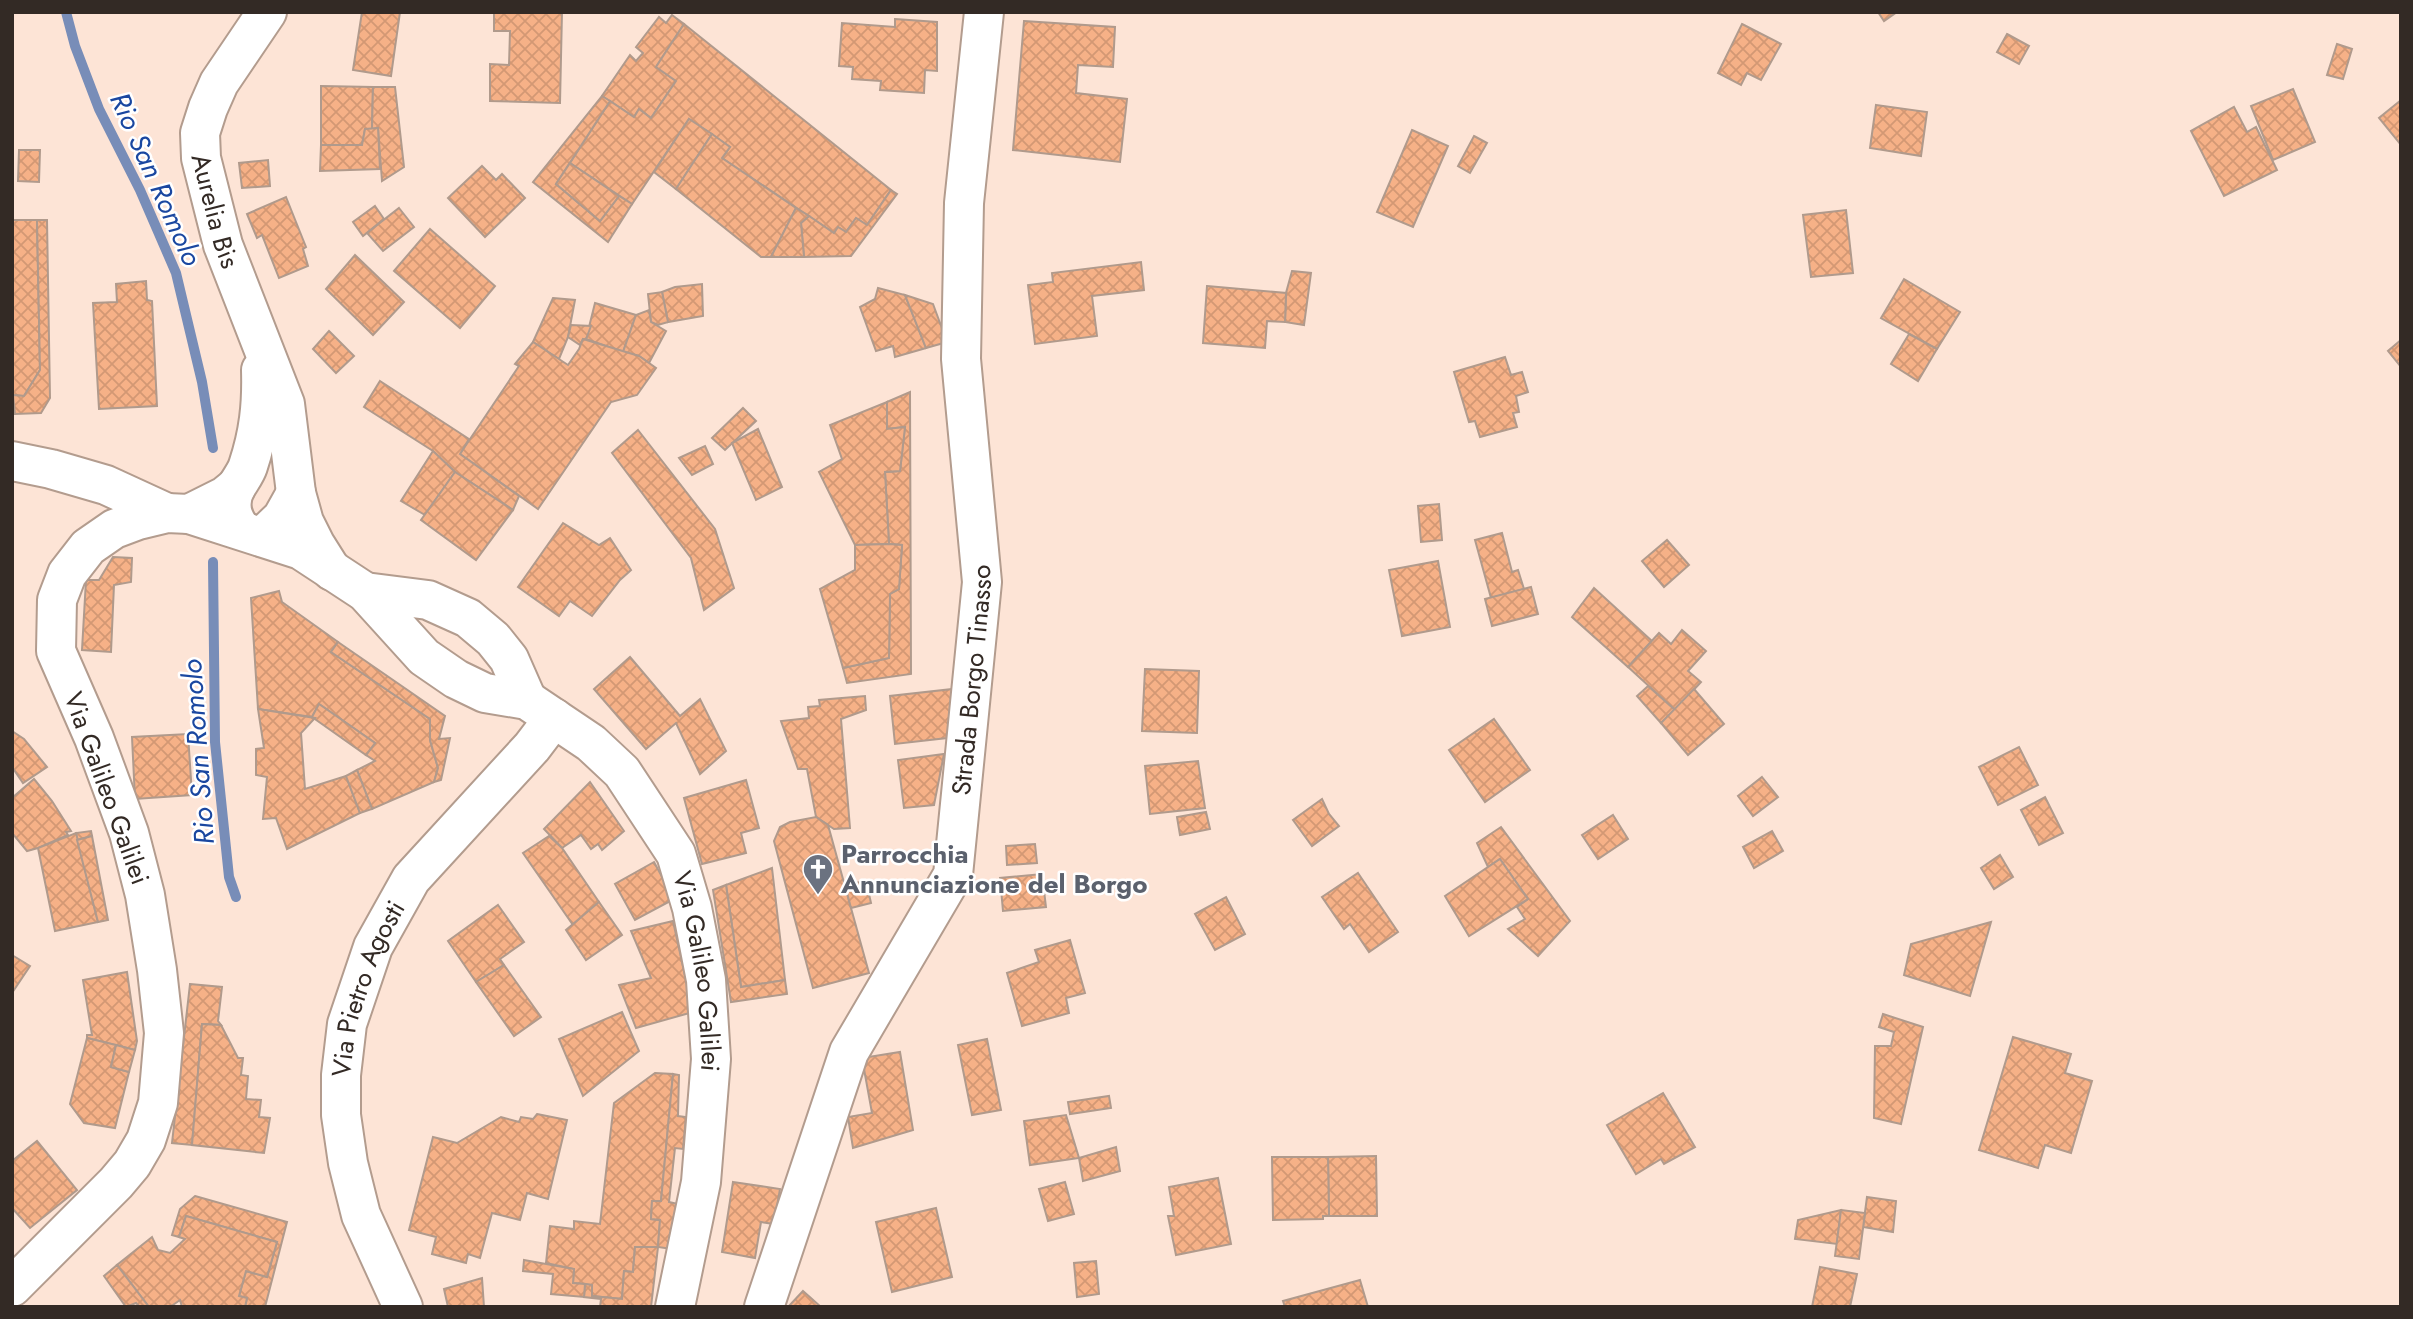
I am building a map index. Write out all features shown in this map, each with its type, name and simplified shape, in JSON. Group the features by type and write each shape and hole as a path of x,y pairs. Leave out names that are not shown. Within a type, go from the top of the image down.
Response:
{"main road":[{"name":"Aurelia Bis","path":"267,12 219,83 200,133 201,158 223,245 285,404 296,493 304,522 332,570"},
{"name":"Strada Borgo Tinasso","path":"764,1307 849,1052 953,875 982,582 961,359 964,203 984,12"},
{"path":"260,337 261,421 247,470 232,498 234,520 252,534 282,519 296,493"},
{"path":"12,461 106,485 178,514 218,500 236,487"},
{"name":"Via Galileo Galilei","path":"12,1287 132,1164 145,1140 158,1103 164,1033 145,895 129,833 94,738 56,651 57,600 66,574 88,547 114,529 138,520 178,514 301,550 365,592 424,657 456,679 485,693 540,709 591,743 622,772 676,854 692,908 706,980 711,1059 701,1182 675,1307"},
{"name":"Via Galileo Galilei","path":"365,592 428,600 468,618 493,639 509,659 540,709"},
{"path":"402,633 407,620 428,600"},
{"path":"485,693 505,674 509,659"},
{"name":"Via Pietro Agosti","path":"403,1307 361,1215 348,1163 341,1115 341,1075 347,1024 373,947 411,879 533,747 540,709"}],"building":[{"path":"362,12 400,12 391,76 353,70"},
{"path":"494,12 562,12 560,103 490,101 490,64 509,65 510,31 494,31"},
{"path":"1878,12 1897,12 1884,21"},
{"path":"672,15 684,24 656,67 676,81 651,118 639,109 634,117 602,96 630,55 636,61 643,53 636,47 659,17 666,23"},
{"path":"895,19 937,22 937,71 925,70 924,93 880,90 881,81 852,79 853,67 839,66 842,23 895,27"},
{"path":"1024,21 1115,27 1113,67 1078,65 1076,93 1127,99 1120,162 1013,150"},
{"path":"684,24 891,190 867,225 856,218 846,232 838,227 834,233 722,158 730,147 689,119 632,204 570,163 610,101 634,117 639,109 651,118 676,81 656,67"},
{"path":"1742,24 1781,44 1761,80 1747,73 1741,85 1718,73"},
{"path":"2007,34 2029,46 2019,64 1997,52"},
{"path":"2337,44 2352,49 2343,79 2327,75"},
{"path":"321,86 373,87 372,129 365,129 362,145 321,145"},
{"path":"373,87 395,87 404,167 382,181 378,128 372,129"},
{"path":"2293,89 2315,142 2273,160 2251,106"},
{"path":"602,96 610,101 556,184 600,221 619,196 632,204 608,242 533,182"},
{"path":"2401,100 2401,145 2379,118"},
{"path":"1876,105 1927,112 1921,156 1870,148"},
{"path":"2234,107 2247,132 2256,127 2277,170 2224,196 2191,131"},
{"path":"689,119 712,134 676,189 654,172"},
{"path":"378,128 380,169 320,171 321,145 362,145 365,129"},
{"path":"1412,130 1448,146 1413,227 1377,212"},
{"path":"712,134 730,147 722,158 796,208 771,257 761,257 676,189"},
{"path":"1474,136 1487,143 1470,173 1458,166"},
{"path":"19,150 40,150 39,182 18,181"},
{"path":"268,160 270,186 242,188 239,163"},
{"path":"570,163 619,196 600,221 556,184"},
{"path":"482,166 496,180 502,174 525,198 485,237 448,198"},
{"path":"891,190 897,194 851,256 804,257 801,223 809,216 834,233 838,227 846,232 856,218 867,225"},
{"path":"286,197 306,247 303,249 308,266 279,278 262,235 257,238 247,214"},
{"path":"375,206 384,219 363,236 353,222"},
{"path":"399,208 414,227 383,251 367,233"},
{"path":"796,208 809,216 801,223 804,257 771,257"},
{"path":"1846,210 1853,273 1811,277 1803,215"},
{"path":"12,220 37,220 40,370 24,396 13,395 15,414 12,414"},
{"path":"37,220 47,220 50,398 41,413 15,414 13,395 24,396 40,370"},
{"path":"430,229 495,286 460,328 394,271"},
{"path":"355,255 404,302 373,335 326,289"},
{"path":"1141,262 1144,290 1092,296 1097,336 1035,344 1028,285 1053,282 1052,273"},
{"path":"1292,271 1311,273 1304,325 1285,322 1286,293"},
{"path":"1904,279 1960,312 1937,349 1881,318"},
{"path":"146,281 147,300 152,301 157,406 99,409 93,303 117,302 116,284"},
{"path":"702,284 703,316 668,322 662,292 675,287"},
{"path":"1207,286 1286,293 1285,322 1267,321 1265,348 1203,343"},
{"path":"878,288 905,295 926,348 895,357 893,346 876,351 860,307 875,299"},
{"path":"662,292 668,322 658,325 651,322 648,294"},
{"path":"905,295 933,304 947,342 926,348"},
{"path":"553,298 575,300 568,337 559,359 533,342"},
{"path":"595,303 636,315 623,352 586,339"},
{"path":"649,310 651,322 666,331 649,363 639,356 623,352 636,315"},
{"path":"571,325 591,326 586,339 583,339 580,345 568,337"},
{"path":"329,331 354,356 336,373 313,349"},
{"path":"1909,334 1937,349 1918,381 1891,364"},
{"path":"583,339 639,356 656,368 637,395 611,402 538,509 460,454 519,366 515,364 533,342 568,365"},
{"path":"2401,340 2401,367 2388,351"},
{"path":"1505,357 1511,375 1522,372 1528,392 1516,396 1519,412 1513,413 1517,427 1480,437 1475,421 1469,422 1454,372"},
{"path":"380,381 469,439 460,454 519,496 513,510 455,472 433,451 364,407"},
{"path":"910,392 911,674 847,683 843,668 889,658 890,594 899,589 902,545 889,544 885,472 900,471 905,427 887,429 887,402"},
{"path":"887,402 887,429 905,427 900,471 885,472 889,544 855,545 819,472 842,459 830,425"},
{"path":"743,408 756,421 725,450 712,438"},
{"path":"758,429 782,487 756,500 732,443"},
{"path":"638,430 715,529 734,588 704,610 691,558 612,453"},
{"path":"705,446 713,464 692,475 679,458"},
{"path":"433,451 455,472 425,515 401,501"},
{"path":"455,472 513,510 476,560 421,520"},
{"path":"1439,504 1442,540 1421,542 1418,506"},
{"path":"563,523 599,545 610,538 631,570 592,616 570,601 559,616 518,587"},
{"path":"1502,533 1512,572 1518,570 1524,589 1491,598 1475,540"},
{"path":"1667,540 1689,565 1664,587 1642,561"},
{"path":"855,545 902,545 899,589 890,594 889,658 843,668 820,589 855,570"},
{"path":"113,557 132,558 131,582 114,585 111,652 82,650 86,580 99,580"},
{"path":"1438,561 1450,627 1402,636 1389,570"},
{"path":"1531,587 1538,614 1492,626 1485,599"},
{"path":"1594,588 1652,641 1628,667 1572,617"},
{"path":"279,591 282,602 338,642 331,652 430,719 430,740 438,768 434,782 372,809 357,770 375,761 366,755 375,743 319,704 312,717 258,709 251,598"},
{"path":"1682,630 1706,651 1688,671 1701,682 1675,710 1628,667 1659,633 1671,644"},
{"path":"338,642 445,716 439,739 450,738 441,780 434,782 438,768 430,740 430,719 331,652"},
{"path":"630,657 680,716 700,699 726,751 700,774 676,723 646,749 594,689"},
{"path":"1145,669 1199,671 1197,733 1142,731"},
{"path":"1648,686 1675,710 1661,723 1637,696"},
{"path":"953,689 947,738 895,744 890,696"},
{"path":"1694,689 1724,724 1688,755 1661,723"},
{"path":"865,696 866,710 841,719 850,828 834,829 816,817 807,769 798,769 781,721 809,718 808,707 820,706 819,700"},
{"path":"319,704 375,743 366,755 312,717"},
{"path":"258,709 315,718 301,733 305,789 346,776 360,813 287,849 276,818 263,819 267,777 256,775 256,749 264,748"},
{"path":"1494,719 1530,770 1485,802 1449,750"},
{"path":"12,731 24,739 47,767 23,783 12,767"},
{"path":"188,734 192,795 135,799 132,737"},
{"path":"2019,747 2038,785 1998,805 1979,767"},
{"path":"944,754 934,805 904,808 898,760"},
{"path":"1198,761 1205,808 1150,814 1145,766"},
{"path":"357,770 372,809 360,813 346,776"},
{"path":"1762,777 1778,797 1753,816 1738,796"},
{"path":"34,779 71,831 66,832 68,835 27,851 12,833 12,798"},
{"path":"746,780 759,828 741,833 746,853 702,864 684,798"},
{"path":"590,782 624,831 602,850 598,844 591,849 581,835 562,848 544,829"},
{"path":"2045,797 2063,833 2039,845 2021,810"},
{"path":"1322,799 1339,826 1312,846 1293,820"},
{"path":"1206,812 1210,829 1180,835 1177,817"},
{"path":"1613,815 1628,839 1598,859 1582,835"},
{"name":"Parrocchia Annunciazione del Borgo","path":"816,817 828,825 869,973 813,988 774,841 780,827 790,822"},
{"path":"1501,827 1570,921 1538,956 1508,929 1525,919 1517,907 1528,899 1500,859 1488,867 1477,843"},
{"path":"91,831 92,836 77,840 76,833"},
{"path":"1772,831 1783,851 1754,868 1743,847"},
{"path":"76,833 98,922 55,931 38,848"},
{"path":"92,836 108,920 98,922 77,840"},
{"path":"549,836 562,848 599,902 573,925 523,853"},
{"path":"1035,844 1037,863 1007,865 1006,846"},
{"path":"2000,855 2013,877 1994,889 1981,868"},
{"path":"1500,859 1528,899 1469,936 1445,896"},
{"path":"654,862 674,899 635,920 615,884"},
{"path":"772,868 785,980 741,987 726,885"},
{"path":"1358,873 1398,932 1369,952 1350,924 1344,929 1322,897"},
{"path":"1042,874 1046,907 1003,911 1000,878"},
{"path":"866,881 871,903 851,908 845,885"},
{"path":"726,885 741,987 785,980 787,994 731,1002 713,890"},
{"path":"1226,897 1245,934 1215,950 1195,914"},
{"path":"599,902 622,935 586,960 566,930"},
{"path":"498,905 524,942 500,959 504,965 476,982 448,941"},
{"path":"673,921 693,1012 636,1028 619,985 651,978 631,931"},
{"path":"1991,922 1970,996 1904,975 1911,944"},
{"path":"1070,940 1085,993 1066,998 1069,1013 1022,1026 1007,973 1039,962 1035,950"},
{"path":"12,955 30,966 12,993"},
{"path":"504,965 541,1017 514,1036 476,982"},
{"path":"127,972 137,1041 135,1050 87,1038 87,1035 92,1035 83,980"},
{"path":"190,984 222,987 218,1021 221,1025 202,1024 192,1145 172,1143"},
{"path":"622,1012 639,1051 583,1096 559,1039"},
{"path":"1883,1014 1923,1027 1901,1124 1874,1118 1875,1046 1891,1046 1894,1032 1879,1027"},
{"path":"202,1024 221,1025 238,1058 243,1058 241,1075 248,1076 246,1099 261,1100 259,1117 270,1118 264,1153 192,1145"},
{"path":"2013,1037 2071,1054 2065,1073 2092,1081 2071,1153 2045,1145 2038,1168 1979,1150"},
{"path":"87,1038 116,1045 111,1067 129,1072 115,1128 84,1123 70,1104"},
{"path":"987,1039 1001,1110 972,1115 958,1045"},
{"path":"116,1045 135,1050 129,1072 111,1067"},
{"path":"900,1052 913,1130 853,1148 848,1117 872,1113 862,1058"},
{"path":"655,1073 673,1074 661,1201 652,1201 651,1219 660,1220 658,1247 635,1247 633,1272 624,1271 622,1299 592,1296 592,1285 573,1283 574,1269 546,1263 550,1226 574,1229 574,1221 600,1224 614,1103"},
{"path":"673,1074 679,1075 678,1116 686,1117 683,1149 675,1148 669,1202 678,1204 672,1249 658,1247 660,1220 651,1219 652,1201 661,1201"},
{"path":"1663,1093 1695,1147 1664,1164 1661,1159 1636,1174 1607,1125"},
{"path":"1109,1096 1111,1108 1070,1114 1068,1102"},
{"path":"537,1114 567,1120 548,1199 527,1193 520,1220 492,1213 480,1258 468,1254 466,1263 432,1254 436,1237 409,1230 433,1137 457,1143 501,1117 519,1122 521,1117 533,1119"},
{"path":"1066,1115 1079,1158 1030,1165 1024,1121"},
{"path":"37,1141 77,1190 30,1228 12,1208 12,1161"},
{"path":"1116,1147 1120,1171 1083,1181 1079,1158"},
{"path":"1376,1156 1377,1216 1329,1216 1328,1157"},
{"path":"1272,1157 1328,1157 1329,1216 1323,1216 1323,1219 1273,1220"},
{"path":"1218,1178 1231,1244 1176,1255 1168,1216 1174,1216 1169,1187"},
{"path":"733,1182 780,1189 774,1224 761,1222 755,1258 722,1252"},
{"path":"1065,1182 1074,1214 1048,1221 1039,1189"},
{"path":"195,1196 287,1222 265,1307 245,1307 247,1298 239,1296 246,1271 267,1277 277,1242 186,1216 179,1237 172,1235 180,1209"},
{"path":"1867,1197 1896,1201 1893,1232 1863,1227"},
{"path":"936,1208 952,1277 892,1292 876,1222"},
{"path":"1841,1210 1837,1244 1795,1239 1798,1220"},
{"path":"1841,1210 1865,1213 1859,1259 1835,1256"},
{"path":"186,1216 277,1242 267,1277 246,1271 239,1296 247,1298 245,1307 182,1307 180,1300 170,1307 149,1307 117,1265 152,1237 158,1250 170,1253 185,1239 179,1237"},
{"path":"635,1247 658,1247 651,1307 600,1307 601,1299 584,1297 585,1284 592,1285 592,1296 622,1299 624,1271 633,1272"},
{"path":"524,1260 574,1269 573,1283 585,1284 584,1297 551,1294 553,1274 523,1271"},
{"path":"1096,1261 1099,1294 1077,1297 1074,1263"},
{"path":"117,1265 149,1307 140,1307 136,1303 126,1307 104,1276"},
{"path":"1820,1267 1857,1274 1850,1307 1812,1307"},
{"path":"482,1278 484,1307 448,1307 444,1289"},
{"path":"1360,1280 1368,1307 1285,1307 1283,1301"},
{"path":"803,1291 821,1307 788,1307"}],"waterway":[{"name":"Rio San Romolo","path":"66,12 75,46 99,109 140,190 176,273 202,382 213,448"},
{"name":"Rio San Romolo","path":"213,562 215,742 229,877 236,897"}],"place":[{"name":"Parrocchia Annunciazione del Borgo","path":"818,896"}]}
